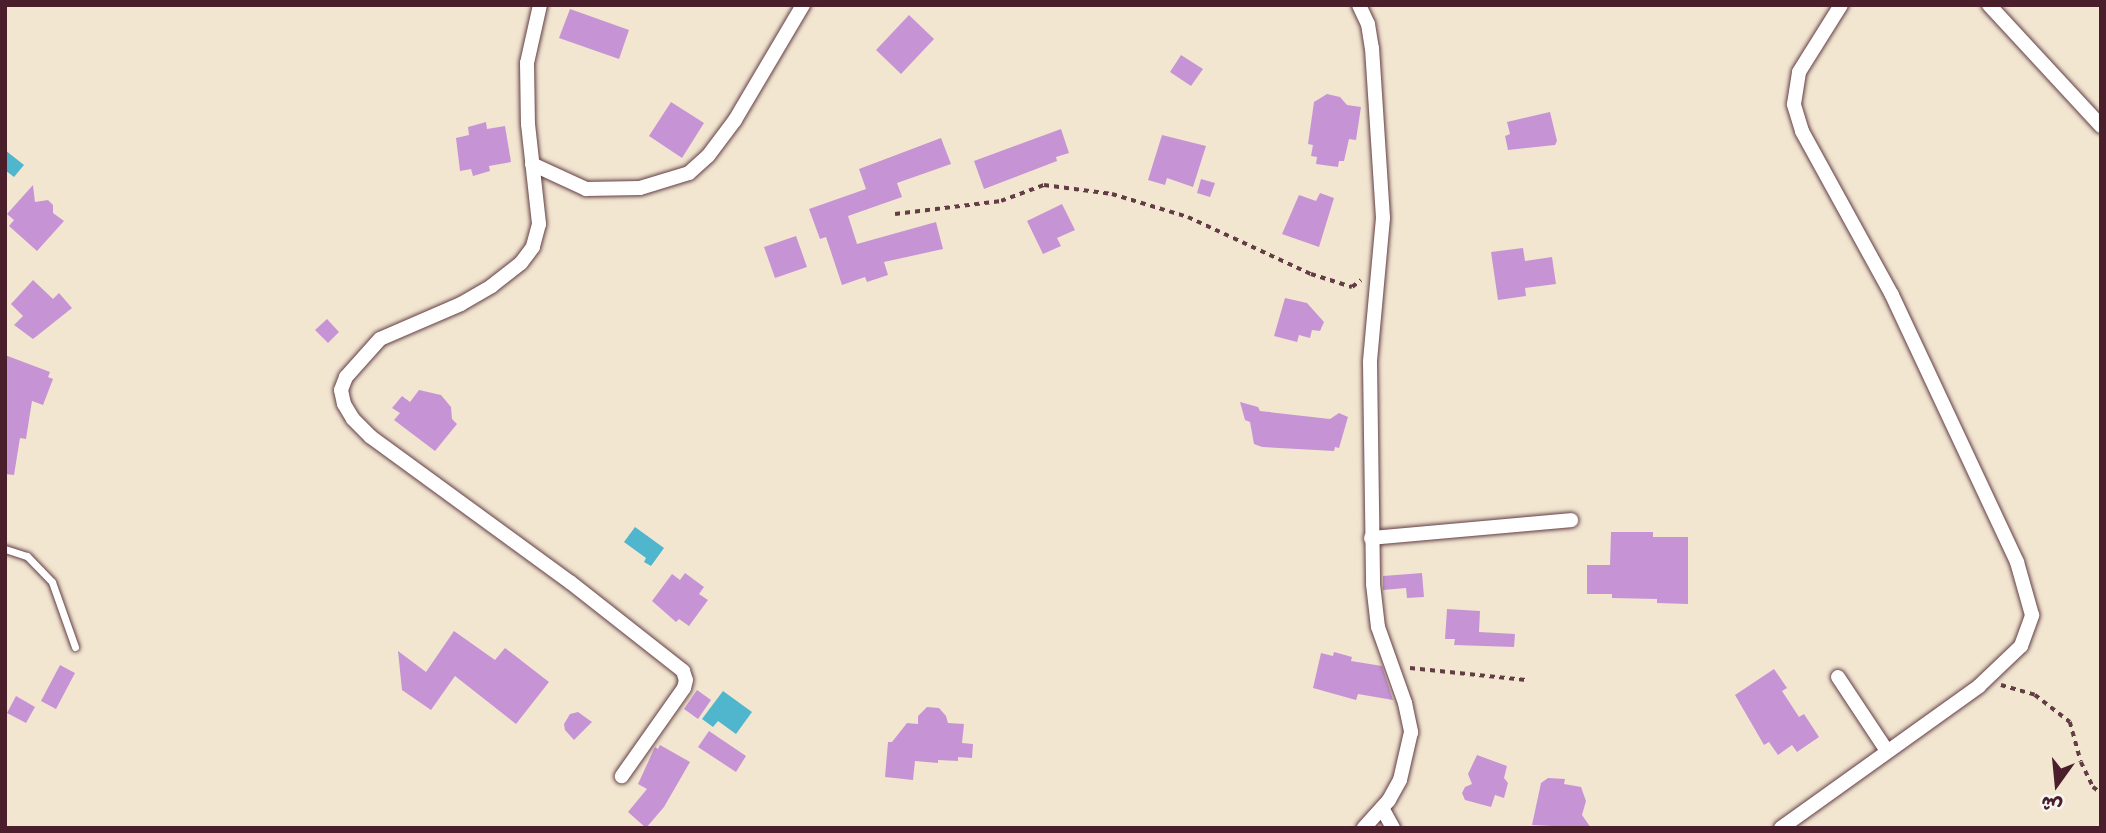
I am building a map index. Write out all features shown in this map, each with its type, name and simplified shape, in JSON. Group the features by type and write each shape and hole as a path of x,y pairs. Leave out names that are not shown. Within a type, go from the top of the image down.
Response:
{"street":[{"path":"540,5 527,63 532,164 539,224 533,247 521,263 492,286 461,304 380,339 346,377 341,390 344,404 353,419 371,437 570,582 683,671 686,680 684,688 622,776"},
{"path":"532,164 586,189 640,188 689,173 708,156 735,120 803,5"},
{"path":"1359,5 1368,24 1373,61 1383,218 1370,362 1371,538 1378,627 1405,703 1411,732 1400,780 1382,808 1364,828"},
{"path":"1782,828 1985,681 2021,646 2032,615 2017,562 1892,295 1802,131 1794,104 1799,72 1841,5"},
{"path":"1989,5 2101,126"},
{"path":"1371,538 1571,520"},
{"path":"1838,677 1887,751"},
{"path":"1382,808 1393,828"}],"lane":[{"path":"5,549 27,556 52,582 75,647"}],"path":[{"path":"895,214 1001,201 1044,185 1112,194 1188,218 1311,275 1352,287 1379,266"},
{"path":"1391,666 1527,680"},
{"path":"1985,681 2035,695 2070,722 2081,762 2093,787 2101,793"}],"water":[{"path":"5,150 24,165 14,177 5,170"},
{"path":"635,527 664,548 651,566 644,562 646,558 624,542"},
{"path":"723,691 752,712 736,734 718,721 713,727 702,719"}],"building":[{"path":"570,9 629,30 619,59 559,38"},
{"path":"909,15 934,39 901,74 876,50"},
{"path":"1181,55 1203,69 1191,86 1170,72"},
{"path":"1327,94 1340,97 1347,105 1361,107 1356,140 1349,139 1344,161 1339,161 1338,167 1316,164 1317,157 1311,156 1313,145 1308,144 1314,102"},
{"path":"671,102 704,123 682,158 649,136"},
{"path":"1550,112 1557,141 1555,145 1508,150 1505,136 1510,134 1507,122"},
{"path":"486,122 487,129 505,126 511,162 489,166 490,171 473,176 471,169 460,171 456,138 469,135 468,127"},
{"path":"1061,129 1069,153 1056,157 1057,161 984,189 974,161"},
{"path":"1162,135 1206,146 1193,187 1167,178 1165,185 1148,180"},
{"path":"941,138 951,164 897,183 902,197 848,216 857,244 936,222 943,249 884,262 888,275 867,282 865,277 842,285 826,237 820,239 809,209 866,189 859,169"},
{"path":"1201,179 1215,183 1210,197 1197,193"},
{"path":"33,185 35,202 48,200 53,205 53,213 64,221 37,251 9,226 14,220 7,214"},
{"path":"1320,193 1334,198 1319,247 1282,234 1299,195 1316,201"},
{"path":"1062,204 1075,230 1057,238 1061,246 1043,254 1027,221"},
{"path":"796,236 807,267 775,278 764,247"},
{"path":"1523,248 1525,261 1552,257 1556,284 1525,288 1526,296 1498,300 1491,252"},
{"path":"33,280 53,299 59,293 72,308 33,339 14,325 23,316 11,304"},
{"path":"1285,298 1307,303 1324,322 1320,331 1312,330 1310,338 1299,335 1297,342 1274,336"},
{"path":"327,319 339,332 328,343 315,330"},
{"path":"5,355 50,372 48,377 53,379 43,405 32,401 26,439 20,438 14,475 5,474"},
{"path":"419,390 441,395 451,407 452,419 457,424 435,451 394,420 400,413 392,408 402,396 410,402"},
{"path":"1240,402 1258,407 1260,411 1330,419 1339,413 1348,417 1339,448 1335,447 1334,451 1262,447 1254,444 1250,422 1245,420"},
{"path":"1611,532 1653,532 1653,537 1688,537 1688,604 1657,603 1657,599 1612,598 1612,594 1587,594 1587,565 1610,565"},
{"path":"685,573 704,587 699,594 708,600 689,626 679,619 676,622 652,601 672,574 680,580"},
{"path":"1422,573 1424,597 1407,598 1406,588 1383,590 1383,576"},
{"path":"1447,609 1480,611 1479,632 1515,634 1514,647 1454,645 1455,639 1445,639"},
{"path":"454,631 495,660 505,648 549,682 516,724 455,676 431,710 402,690 398,651 426,672"},
{"path":"1334,652 1352,657 1351,661 1382,666 1393,700 1358,694 1356,700 1313,688 1321,653 1333,656"},
{"path":"60,665 75,673 56,709 41,701"},
{"path":"1774,669 1787,688 1782,691 1799,717 1804,714 1819,737 1797,752 1792,745 1778,755 1769,742 1764,745 1735,695"},
{"path":"697,690 711,700 698,719 684,709"},
{"path":"16,696 35,707 26,723 7,713"},
{"path":"927,707 939,708 948,723 964,724 962,743 973,744 972,758 958,757 958,761 938,760 938,763 915,761 913,780 885,777 888,742 892,742 907,723 918,724 918,716"},
{"path":"578,712 592,722 574,740 565,730 564,724 570,714"},
{"path":"709,731 746,756 736,772 698,747"},
{"path":"660,745 690,762 664,807 646,828 628,812 647,789 638,784 655,747 658,749"},
{"path":"1477,755 1507,766 1504,778 1508,783 1504,798 1495,795 1491,807 1465,800 1462,793 1465,787 1472,784 1468,774"},
{"path":"1548,778 1565,779 1564,784 1581,787 1586,801 1582,815 1591,828 1532,825 1541,783"}]}
